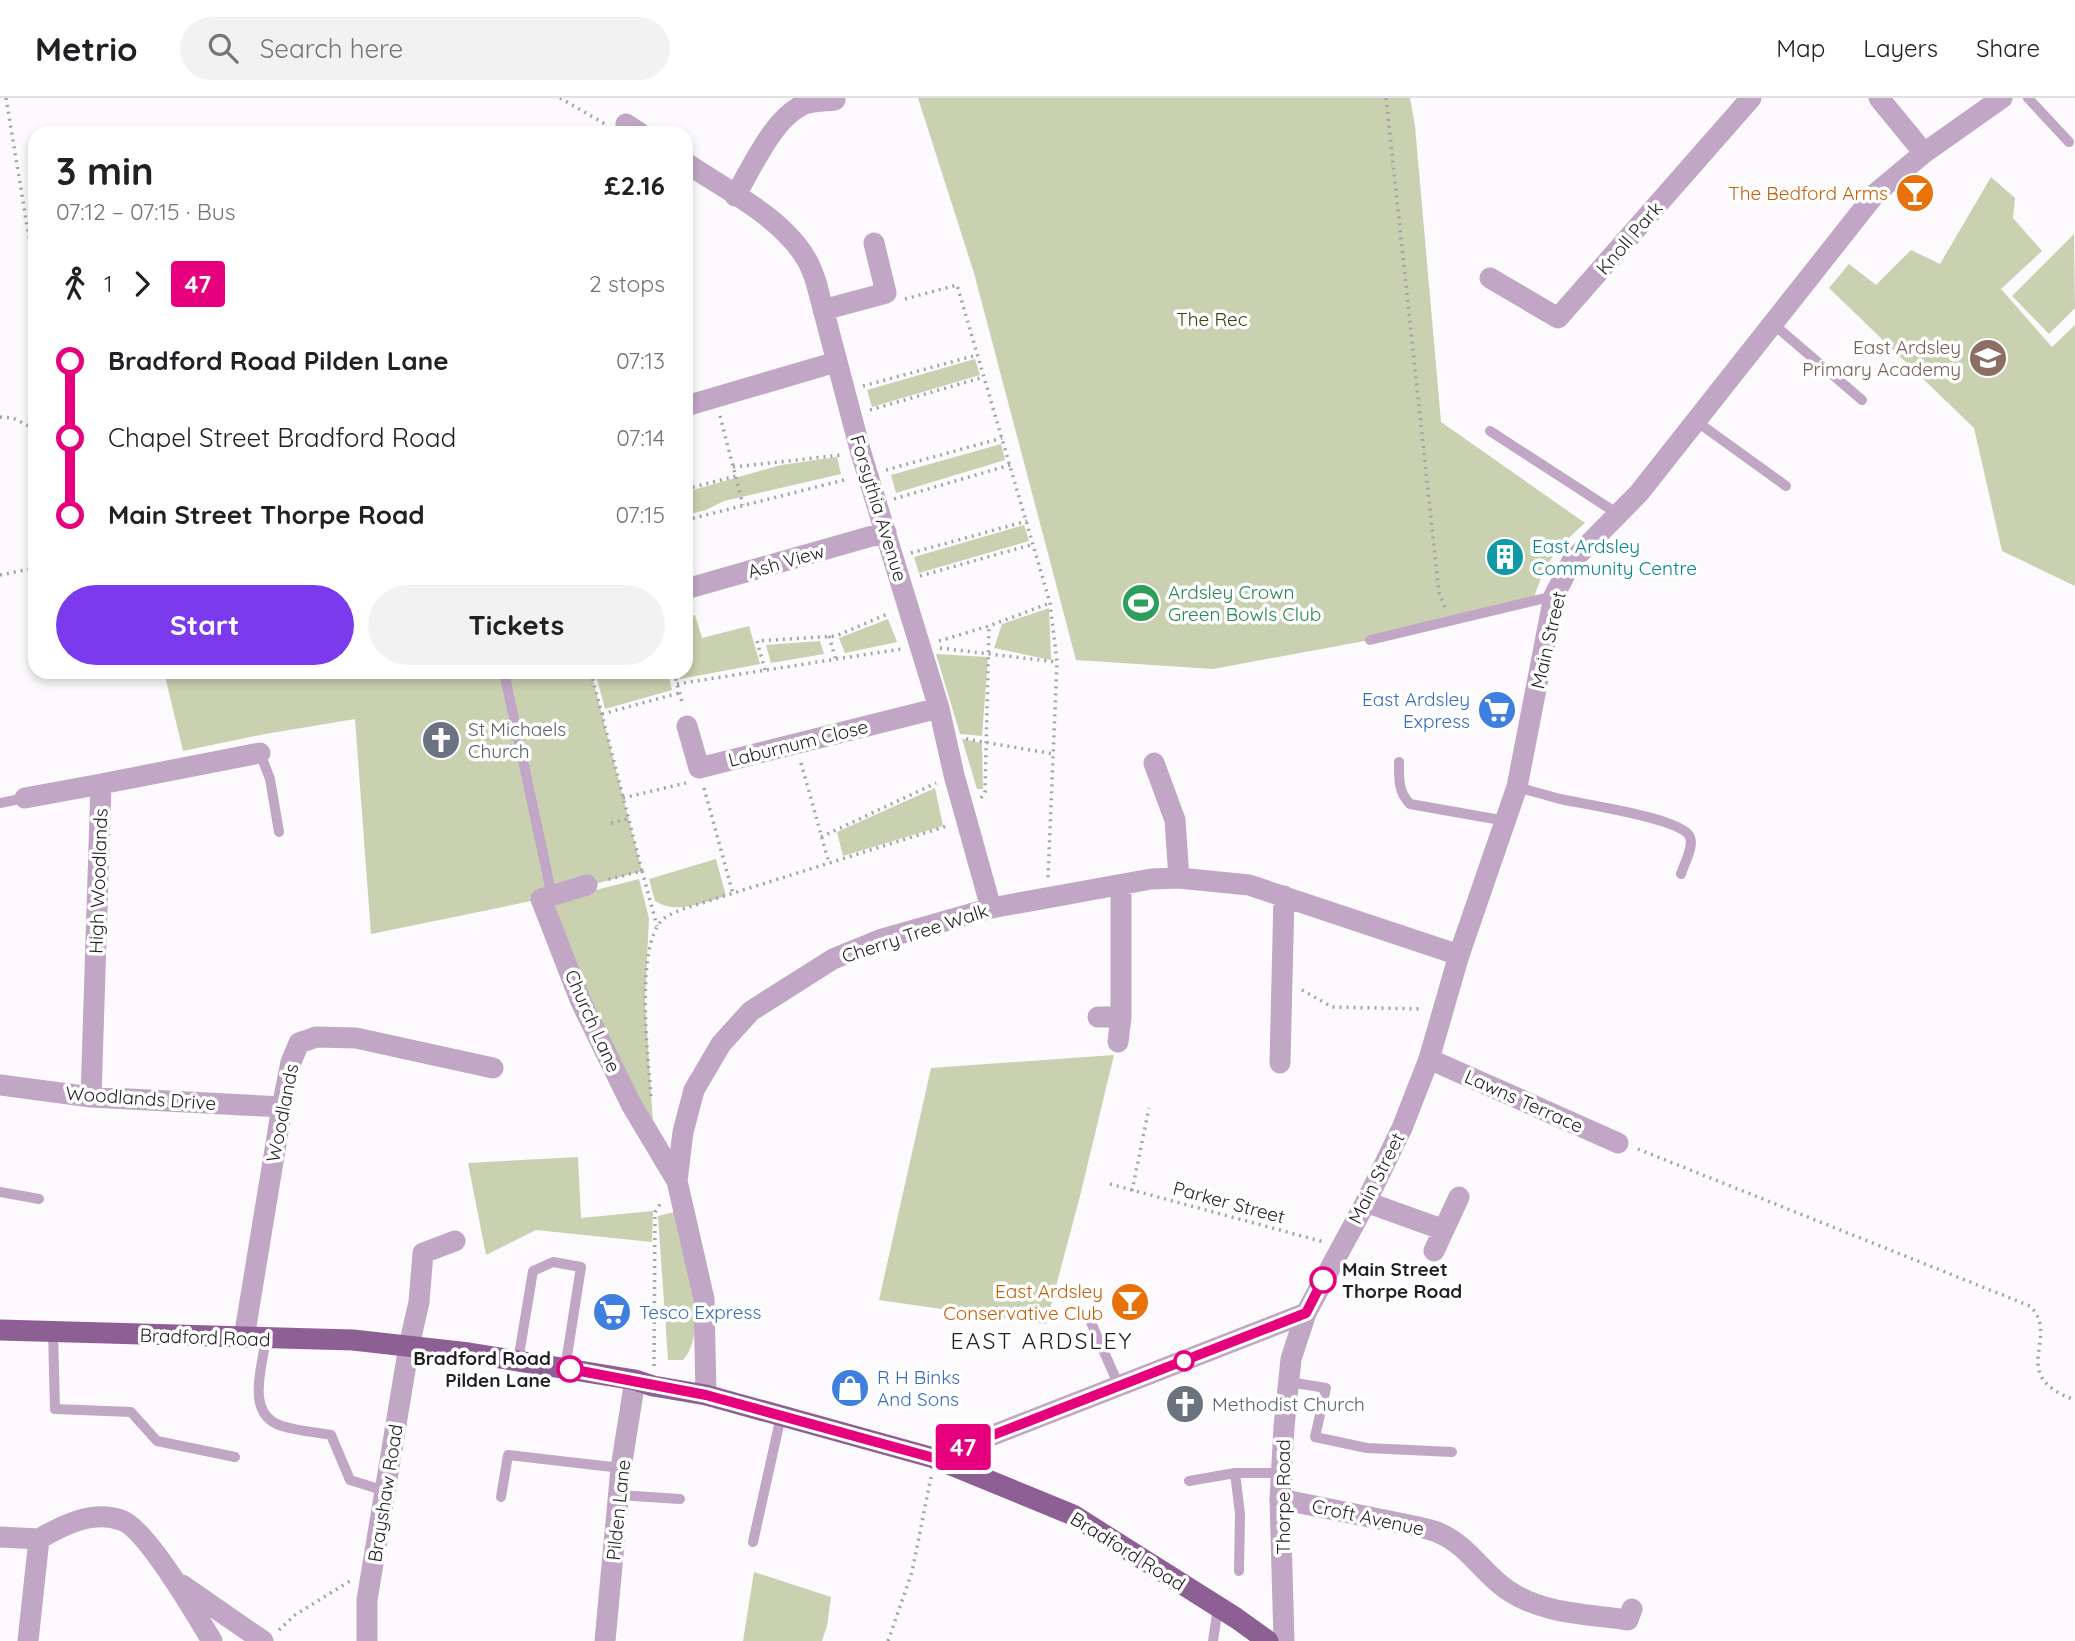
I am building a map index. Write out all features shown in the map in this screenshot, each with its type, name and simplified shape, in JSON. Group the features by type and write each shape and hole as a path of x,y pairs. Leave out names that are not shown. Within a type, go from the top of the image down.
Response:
{"main road":[{"name":"Bradford Road","path":"0,1330 353,1340 518,1361 706,1395 934,1458 1073,1515 1268,1641"}],"street":[{"name":"Knoll Park","path":"1490,278 1558,318 1751,98"},
{"path":"1879,98 1924,153"},
{"name":"Main Street","path":"1306,1313 1366,1202 1402,1128 1429,1059 1460,955 1517,787 1554,596 1572,561 1639,494 1876,193 1924,153 2002,98"},
{"path":"736,196 776,127 806,101 835,100"},
{"name":"Forsythia Avenue","path":"693,168 776,223 807,258 868,475 939,708 954,775 991,908"},
{"path":"823,310 886,293 874,243"},
{"path":"693,404 836,362"},
{"name":"Ash View","path":"693,587 887,532"},
{"name":"Laburnum Close","path":"701,774 795,744 939,708"},
{"path":"687,726 701,774"},
{"name":"High Woodlands","path":"91,1097 101,784 260,753"},
{"path":"1154,763 1175,820 1180,878"},
{"path":"25,798 101,784"},
{"name":"Cherry Tree Walk","path":"706,1395 704,1299 677,1181 683,1132 694,1090 721,1044 751,1011 833,958 882,939 991,908 1151,879 1180,878 1249,885 1460,955"},
{"path":"552,896 587,885"},
{"path":"1118,1042 1121,1017 1122,885"},
{"name":"Church Lane","path":"552,896 541,899 582,1002 631,1104 677,1181"},
{"path":"1280,1063 1284,896"},
{"path":"1098,1017 1121,1017"},
{"name":"Woodlands","path":"244,1338 282,1107 291,1062 299,1043 316,1037 356,1038 493,1068"},
{"name":"Lawns Terrace","path":"1429,1059 1618,1143"},
{"name":"Woodlands Drive","path":"0,1084 91,1097 282,1107"},
{"path":"1434,1251 1459,1196"},
{"path":"1366,1202 1444,1230"},
{"path":"409,1346 419,1302 423,1253 455,1241"},
{"path":"934,1458 1306,1313"},
{"name":"Thorpe Road","path":"1284,1641 1280,1499 1292,1359 1306,1313"},
{"name":"Brayshaw Road","path":"367,1641 367,1600 409,1346"},
{"name":"Pilden Lane","path":"606,1641 621,1468 644,1383"},
{"name":"Croft Avenue","path":"1280,1499 1441,1533 1509,1591 1531,1604 1628,1620 1632,1609"},
{"path":"0,1537 39,1539 74,1522 90,1518 108,1516 125,1520 177,1582 212,1641"},
{"path":"28,1641 39,1539"},
{"path":"177,1582 270,1637"}],"lane":[{"path":"2028,98 2069,142"},
{"path":"1772,323 1862,400"},
{"path":"1696,421 1786,486"},
{"path":"1490,431 1618,514"},
{"path":"1370,640 1554,596"},
{"path":"506,679 552,896"},
{"path":"260,753 270,779 279,832"},
{"path":"1398,762 1400,789 1403,798 1410,804 1506,821"},
{"path":"1517,787 1648,818 1685,831 1691,840 1681,874"},
{"path":"0,803 25,798"},
{"path":"0,1192 39,1199"},
{"path":"518,1361 533,1271 553,1262 582,1267 565,1369"},
{"path":"1090,1320 1119,1386"},
{"path":"53,1332 55,1409 131,1412 157,1441 235,1457"},
{"path":"266,1339 257,1397 263,1412 280,1426 331,1435 350,1480 385,1491"},
{"path":"1289,1382 1326,1388 1315,1437 1367,1448 1452,1451"},
{"path":"753,1542 781,1416"},
{"path":"501,1497 508,1455 621,1468"},
{"path":"1189,1481 1236,1474 1282,1473"},
{"path":"1236,1474 1240,1514 1239,1571"},
{"path":"618,1495 680,1499"},
{"path":"1213,1641 1218,1607"}],"path":[{"path":"6,98 28,232"},
{"path":"561,98 610,126"},
{"path":"1386,98 1439,593 1450,621"},
{"path":"904,299 957,285 1050,603 1057,662 1047,898"},
{"path":"844,391 977,355"},
{"path":"851,416 984,377"},
{"path":"716,398 743,505"},
{"path":"0,417 13,418 28,426"},
{"path":"693,518 868,475 1002,438"},
{"path":"733,467 862,453"},
{"path":"877,504 1010,465"},
{"path":"693,487 736,476"},
{"path":"894,558 1027,521"},
{"path":"901,582 1034,544"},
{"path":"0,575 28,569"},
{"path":"677,684 921,646 989,626 1050,603"},
{"path":"766,671 757,641 836,636 908,606"},
{"path":"651,1097 645,988 650,951 657,928 663,920 673,913 966,819 985,792 989,626"},
{"path":"829,636 836,660"},
{"path":"921,646 1057,662"},
{"path":"592,679 657,928"},
{"path":"676,679 687,726"},
{"path":"602,714 679,693"},
{"path":"945,736 1054,754"},
{"path":"795,744 829,863"},
{"path":"623,798 701,774 733,894"},
{"path":"821,836 954,775"},
{"path":"611,822 628,819"},
{"path":"587,885 642,871"},
{"path":"1282,978 1332,1007 1445,1010"},
{"path":"1132,1191 1149,1108"},
{"path":"1618,1143 1630,1145 1681,1168 2030,1306 2040,1322 2036,1364 2040,1375 2049,1387 2075,1400"},
{"path":"644,1383 655,1212 677,1181"},
{"name":"Parker Street","path":"1110,1184 1340,1246"},
{"path":"888,1641 912,1572 934,1458"},
{"path":"270,1637 295,1615 372,1567"}],"green space":[{"name":"The Rec","path":"918,98 1410,98 1415,126 1441,422 1585,523 1552,558 1533,601 1370,640 1213,669 1076,660 974,273"},
{"name":"East Ardsley Primary Academy","path":"1991,177 2015,198 2013,218 2042,251 2001,289 2052,347 2075,325 2075,586 2002,551 1974,428 1829,288 1849,264 1876,285 1911,250 1940,264"},
{"path":"2074,234 2075,308 2049,334 2012,296"},
{"path":"975,359 980,375 872,407 867,390"},
{"path":"1001,444 1005,460 896,493 891,475"},
{"path":"837,457 841,474 724,501 693,513 693,490 781,465"},
{"path":"1024,525 1029,541 919,573 914,557"},
{"path":"1049,608 1051,660 994,648 1002,624"},
{"path":"695,615 702,638 749,626 760,664 693,677"},
{"path":"888,619 897,642 845,653 839,638"},
{"path":"820,641 824,654 771,663 766,645"},
{"path":"936,654 988,657 982,736 960,734"},
{"path":"166,679 593,679 642,871 541,899 371,934 355,719 183,751"},
{"path":"597,679 670,679 672,690 605,709"},
{"path":"962,739 982,743 983,789 977,789"},
{"path":"935,788 943,826 843,856 837,832"},
{"path":"716,859 726,896 681,907 655,901 649,879"},
{"path":"639,879 649,918 645,1001 653,1122 644,1118 591,1007 553,901"},
{"path":"1114,1055 1046,1324 879,1300 931,1068"},
{"path":"578,1157 581,1218 653,1211 652,1242 536,1230 486,1255 468,1163"},
{"path":"674,1212 688,1267 695,1310 695,1330 691,1347 683,1360 668,1360 658,1216"},
{"path":"754,1572 831,1597 822,1641 743,1641"}],"bus line":[{"name":"47","path":"570,1369 706,1395 934,1458 1306,1313 1323,1280"}],"place":[{"name":"The Bedford Arms","path":"1915,193"},
{"name":"East Ardsley Primary Academy","path":"1988,358"},
{"name":"East Ardsley Community Centre","path":"1505,557"},
{"name":"Ardsley Crown Green Bowls Club","path":"1141,603"},
{"name":"East Ardsley Express","path":"1497,710"},
{"name":"St Michaels Church","path":"441,740"},
{"name":"Main Street Thorpe Road","path":"1323,1280"},
{"name":"East Ardsley Conservative Club","path":"1130,1302"},
{"name":"Tesco Express","path":"612,1312"},
{"name":"Bradford Road Pilden Lane","path":"570,1369"},
{"name":"R H Binks And Sons","path":"850,1388"},
{"name":"Methodist Church","path":"1185,1404"}],"district":[{"name":"EAST ARDSLEY","path":"1042,1340"}]}
